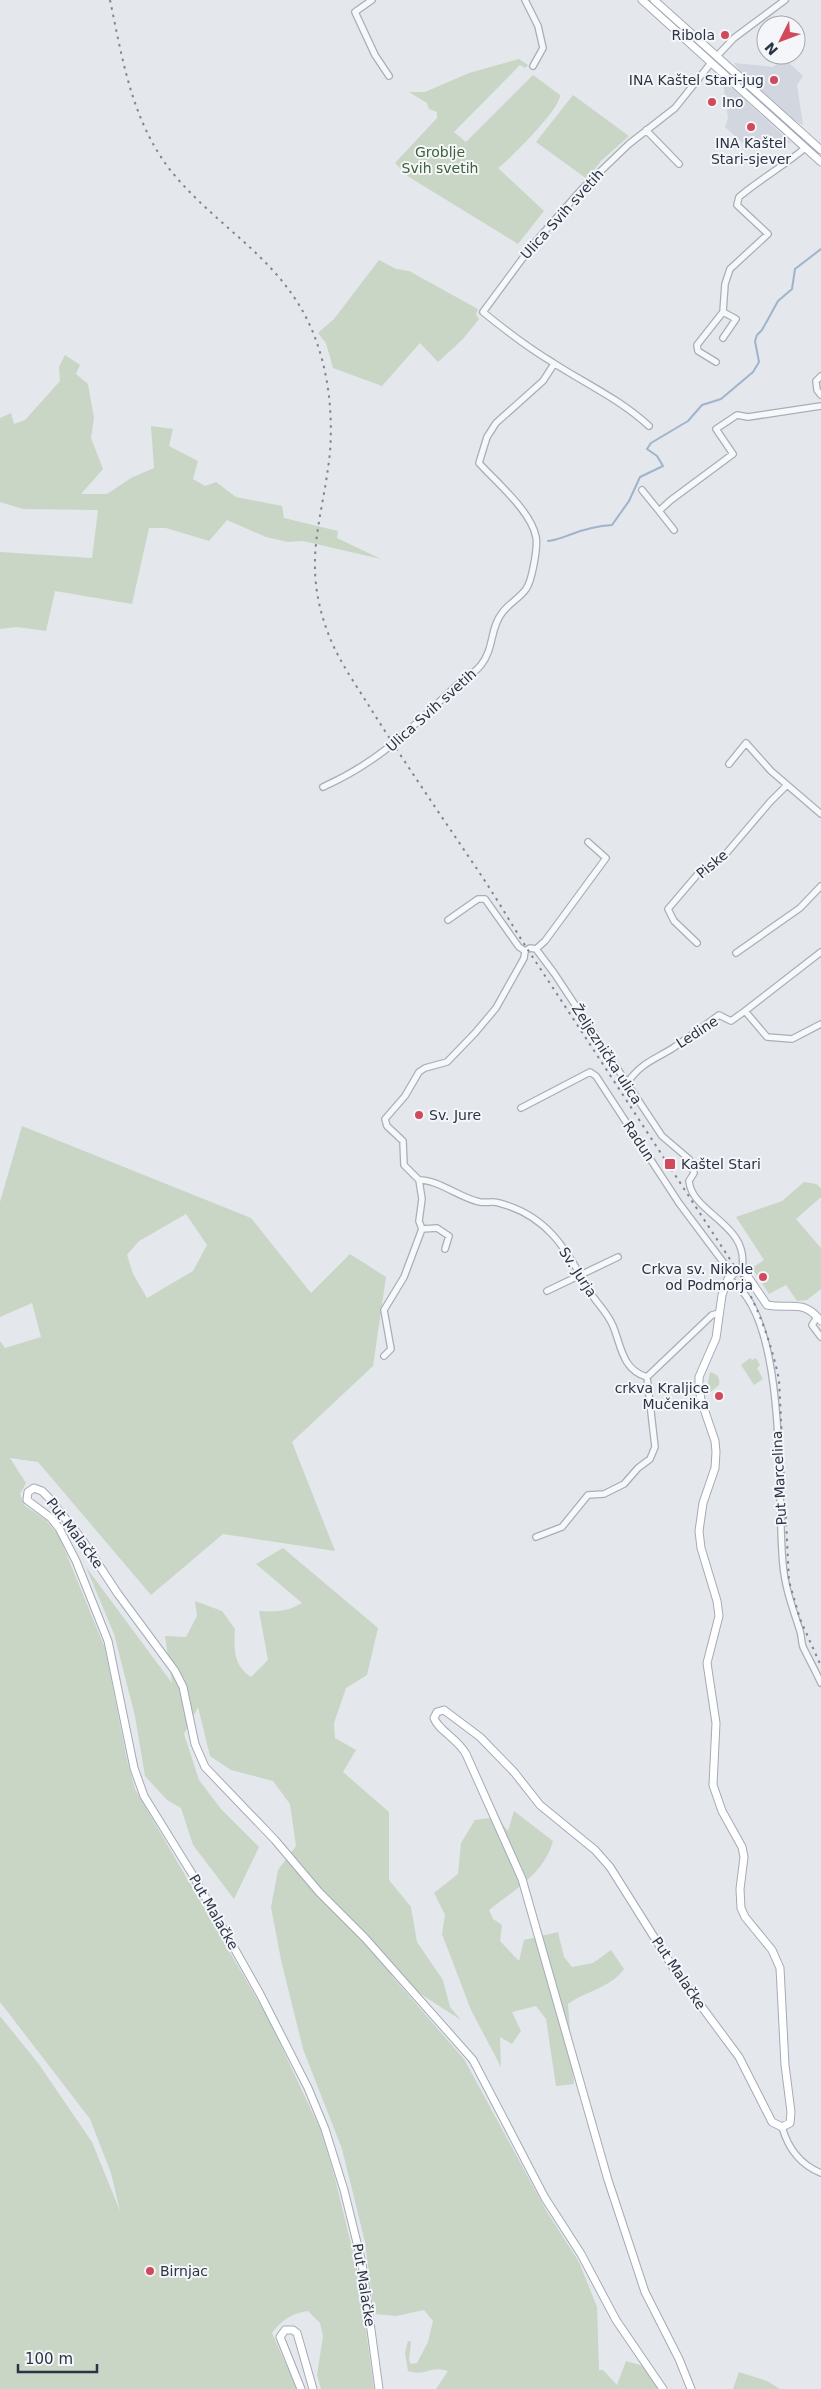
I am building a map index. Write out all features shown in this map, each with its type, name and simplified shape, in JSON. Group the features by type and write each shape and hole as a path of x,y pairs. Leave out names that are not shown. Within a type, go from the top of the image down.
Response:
{"main road":[{"path":"642,0 821,162"},
{"path":"654,0 821,150"},
{"path":"782,2128 790,2123 792,2119 785,2065 782,1977 772,1950 745,1918 741,1908 739,1898 744,1857 742,1847 722,1811 712,1785 716,1723 707,1663 719,1616 717,1602 701,1548 699,1530 703,1503 715,1468 716,1452 714,1437 701,1400 699,1377 716,1338 719,1313 730,1276 742,1269 767,1305 801,1306 810,1309 819,1319"},
{"name":"Put Malačke","path":"379,2389 362,2264 344,2190 326,2129 308,2088 260,1994 194,1877 144,1796 134,1768 108,1641 66,1540 51,1518 27,1500 28,1492 34,1488 42,1491 48,1497 81,1538 118,1594 175,1671 184,1687 195,1744 205,1767 275,1840 319,1892 365,1938 473,2060 545,2198 581,2254 616,2320 663,2389"},
{"name":"Put Malačke","path":"691,2389 680,2359 645,2292 638,2271 608,2180 522,1879 466,1754 456,1740 438,1725 434,1718 437,1712 444,1710 450,1712 480,1737 514,1772 540,1805 600,1856 625,1891 682,1980 739,2057 772,2122 782,2128"},
{"path":"301,2389 280,2337 285,2330 293,2330 296,2333 314,2389"}],"street":[{"path":"372,0 355,12 375,55 389,76"},
{"path":"525,0 538,26 543,48 533,66"},
{"path":"717,56 734,38 785,0"},
{"name":"Ulica Svih svetih","path":"649,426 594,386 554,364 516,339 483,312 531,247 582,189 605,164 675,108 711,63"},
{"path":"646,130 679,164"},
{"path":"716,362 698,351 697,345 723,312 725,284 730,269 768,234 738,205 739,197 755,184 779,170 805,148"},
{"path":"723,312 736,319 723,338"},
{"name":"Ulica Svih svetih","path":"323,787 352,774 394,745 455,686 481,666 491,648 494,630 501,614 526,589 536,551 537,539 531,521 479,463 487,437 496,423 543,381 554,364"},
{"path":"821,376 816,381 817,390 821,395"},
{"path":"659,511 733,454 716,429 737,414 748,417 821,406"},
{"path":"642,490 674,530"},
{"path":"729,764 746,743 787,785 821,814"},
{"name":"Piske","path":"697,943 674,921 668,909 697,875 724,856 745,829 787,785"},
{"path":"525,951 530,948 536,949 544,941 606,858 588,842"},
{"path":"736,953 800,908 821,886"},
{"path":"448,920 478,899 485,899 519,947 525,951"},
{"name":"Željeznička ulica","path":"536,949 554,973 662,1136 692,1164 694,1173 689,1180 691,1188 702,1204 716,1216 735,1238 743,1256 742,1269"},
{"path":"384,1356 391,1350 384,1310 404,1277 422,1229 419,1221 421,1213 419,1180 404,1165 403,1140 386,1126 385,1119 405,1096 419,1072 425,1068 447,1062 496,1008 524,958 525,951"},
{"path":"821,952 745,1011 767,1037 792,1038 821,1024"},
{"name":"Ledine","path":"627,1083 634,1072 650,1059 675,1046 719,1015 731,1021 745,1011"},
{"name":"Radun","path":"521,1108 542,1095 590,1072 596,1076 669,1188 730,1276"},
{"name":"Sv. Jurja","path":"419,1180 480,1202 498,1202 530,1216 550,1230 581,1274 587,1288 612,1326 623,1358 641,1376 647,1377"},
{"path":"422,1229 437,1228 449,1236 445,1249"},
{"path":"547,1291 618,1257"},
{"name":"Put Marcelina","path":"730,1276 742,1290 757,1316 772,1369 783,1566 790,1601 804,1649 821,1683"},
{"path":"536,1537 562,1527 588,1495 604,1494 624,1484 638,1468 650,1459 655,1447 647,1377 712,1314 719,1313"},
{"path":"819,1319 812,1325 821,1337"},
{"path":"782,2128 791,2150 809,2168 821,2173"}],"shaded area":[{"path":"734,63 773,67 775,65 791,65 803,76 797,85 803,125 791,119 743,76"},
{"path":"723,83 735,90 791,143 749,140 744,144 725,127 728,118"}],"green space":[{"name":"Groblje Svih svetih","path":"519,59 528,65 525,68 520,65 454,132 466,142 533,75 560,95 558,102 544,121 513,155 498,168 544,211 518,244 409,177 395,163 437,118 437,112 429,109 427,103 409,92 425,92 469,73"},
{"path":"573,95 629,136 601,161 587,179 536,142"},
{"path":"379,260 396,269 409,271 478,309 476,315 479,319 463,339 438,362 420,343 382,386 333,368 326,343 318,333 334,319"},
{"path":"65,355 80,365 76,374 88,384 94,418 91,438 103,469 81,494 107,494 131,478 154,468 151,426 173,429 169,446 198,461 193,479 205,486 216,482 236,497 282,506 284,518 338,531 337,538 381,559 303,541 288,542 266,537 227,520 209,541 166,528 149,528 132,604 55,591 46,631 17,627 0,629 0,552 92,558 98,510 23,509 0,502 0,418 11,413 14,424 25,420 60,381 59,367"},
{"path":"22,1126 251,1218 311,1293 350,1254 386,1277 373,1366 292,1442 335,1551 223,1534 151,1595 38,1462 10,1458 26,1483 20,1494 25,1506 46,1520 59,1536 105,1648 127,1760 135,1789 268,2018 321,2131 335,2178 358,2273 374,2389 321,2389 317,2375 323,2336 320,2323 308,2311 288,2318 272,2333 297,2389 0,2389 0,2016 38,2063 92,2142 120,2211 111,2173 90,2119 0,2002 0,1341 5,1348 41,1337 32,1303 0,1317 0,1202","holes":["186,1214 207,1245 193,1271 147,1298 133,1274 127,1255 139,1241"]},
{"path":"804,1182 816,1184 821,1188 821,1197 796,1219 821,1248 821,1289 807,1300 797,1301 786,1285 769,1294 752,1268 764,1260 736,1217 782,1201"},
{"path":"750,1358 752,1360 756,1358 760,1365 757,1368 763,1379 754,1385 741,1365"},
{"path":"710,1372 718,1377 719,1385 708,1394 706,1393"},
{"path":"283,1548 378,1628 367,1675 346,1688 334,1723 335,1738 356,1750 343,1772 389,1812 389,1880 411,1907 417,1942 443,1980 450,2007 461,2020 391,1975 464,2059 547,2212 579,2262 597,2307 599,2370 603,2370 617,2385 626,2361 643,2366 658,2389 436,2389 448,2371 436,2369 420,2373 408,2371 405,2353 408,2341 411,2342 409,2360 411,2364 417,2363 428,2342 433,2321 424,2310 396,2316 374,2314 365,2242 342,2149 303,2049 281,1960 271,1907 278,1870 296,1846 290,1804 273,1781 231,1770 210,1756 198,1707 184,1734 199,1780 221,1809 259,1847 234,1899 193,1845 181,1808 167,1800 145,1776 135,1716 114,1634 86,1567 172,1683 165,1636 186,1637 197,1616 195,1601 222,1611 235,1629 235,1650 238,1662 251,1677 268,1660 259,1611 281,1611 302,1603 256,1564"},
{"path":"514,1811 553,1841 549,1853 535,1872 518,1888 489,1910 493,1919 502,1925 500,1941 519,1961 524,1940 558,1932 564,1957 572,1967 593,1963 611,1950 624,1969 606,1985 568,2004 574,2084 556,2086 546,2019 536,2006 512,2012 521,2031 512,2044 500,2037 501,2067 471,2010 442,1934 445,1915 434,1893 458,1874 461,1843 475,1820 497,1817 508,1831"},
{"path":"739,2372 767,2381 780,2389 733,2389"}],"waterway":[{"path":"548,541 587,529 612,525 629,501 640,477 663,466 657,456 647,449 651,443 688,421 702,405 721,399 753,372 759,362 755,341 757,335 762,330 778,301 792,289 795,269 821,249"}],"railway":[{"path":"110,0 125,70 132,93 149,137 161,158 194,196 268,265 285,284 312,330 317,344 326,374 330,405 331,437 327,477 316,541 316,584 320,607 328,633 337,653 353,682 487,884 737,1270 757,1310 772,1351 779,1380 789,1581 800,1619 821,1666"}],"place":[{"name":"Ribola","path":"725,35"},
{"name":"INA Kaštel Stari-jug","path":"774,80"},
{"name":"Ino","path":"712,102"},
{"name":"INA Kaštel Stari-sjever","path":"751,127"},
{"name":"Sv. Jure","path":"419,1115"},
{"name":"Kaštel Stari","path":"670,1164"},
{"name":"Crkva sv. Nikole od Podmorja","path":"763,1277"},
{"name":"crkva Kraljice Mučenika","path":"719,1396"},
{"name":"Birnjac","path":"150,2271"}]}
